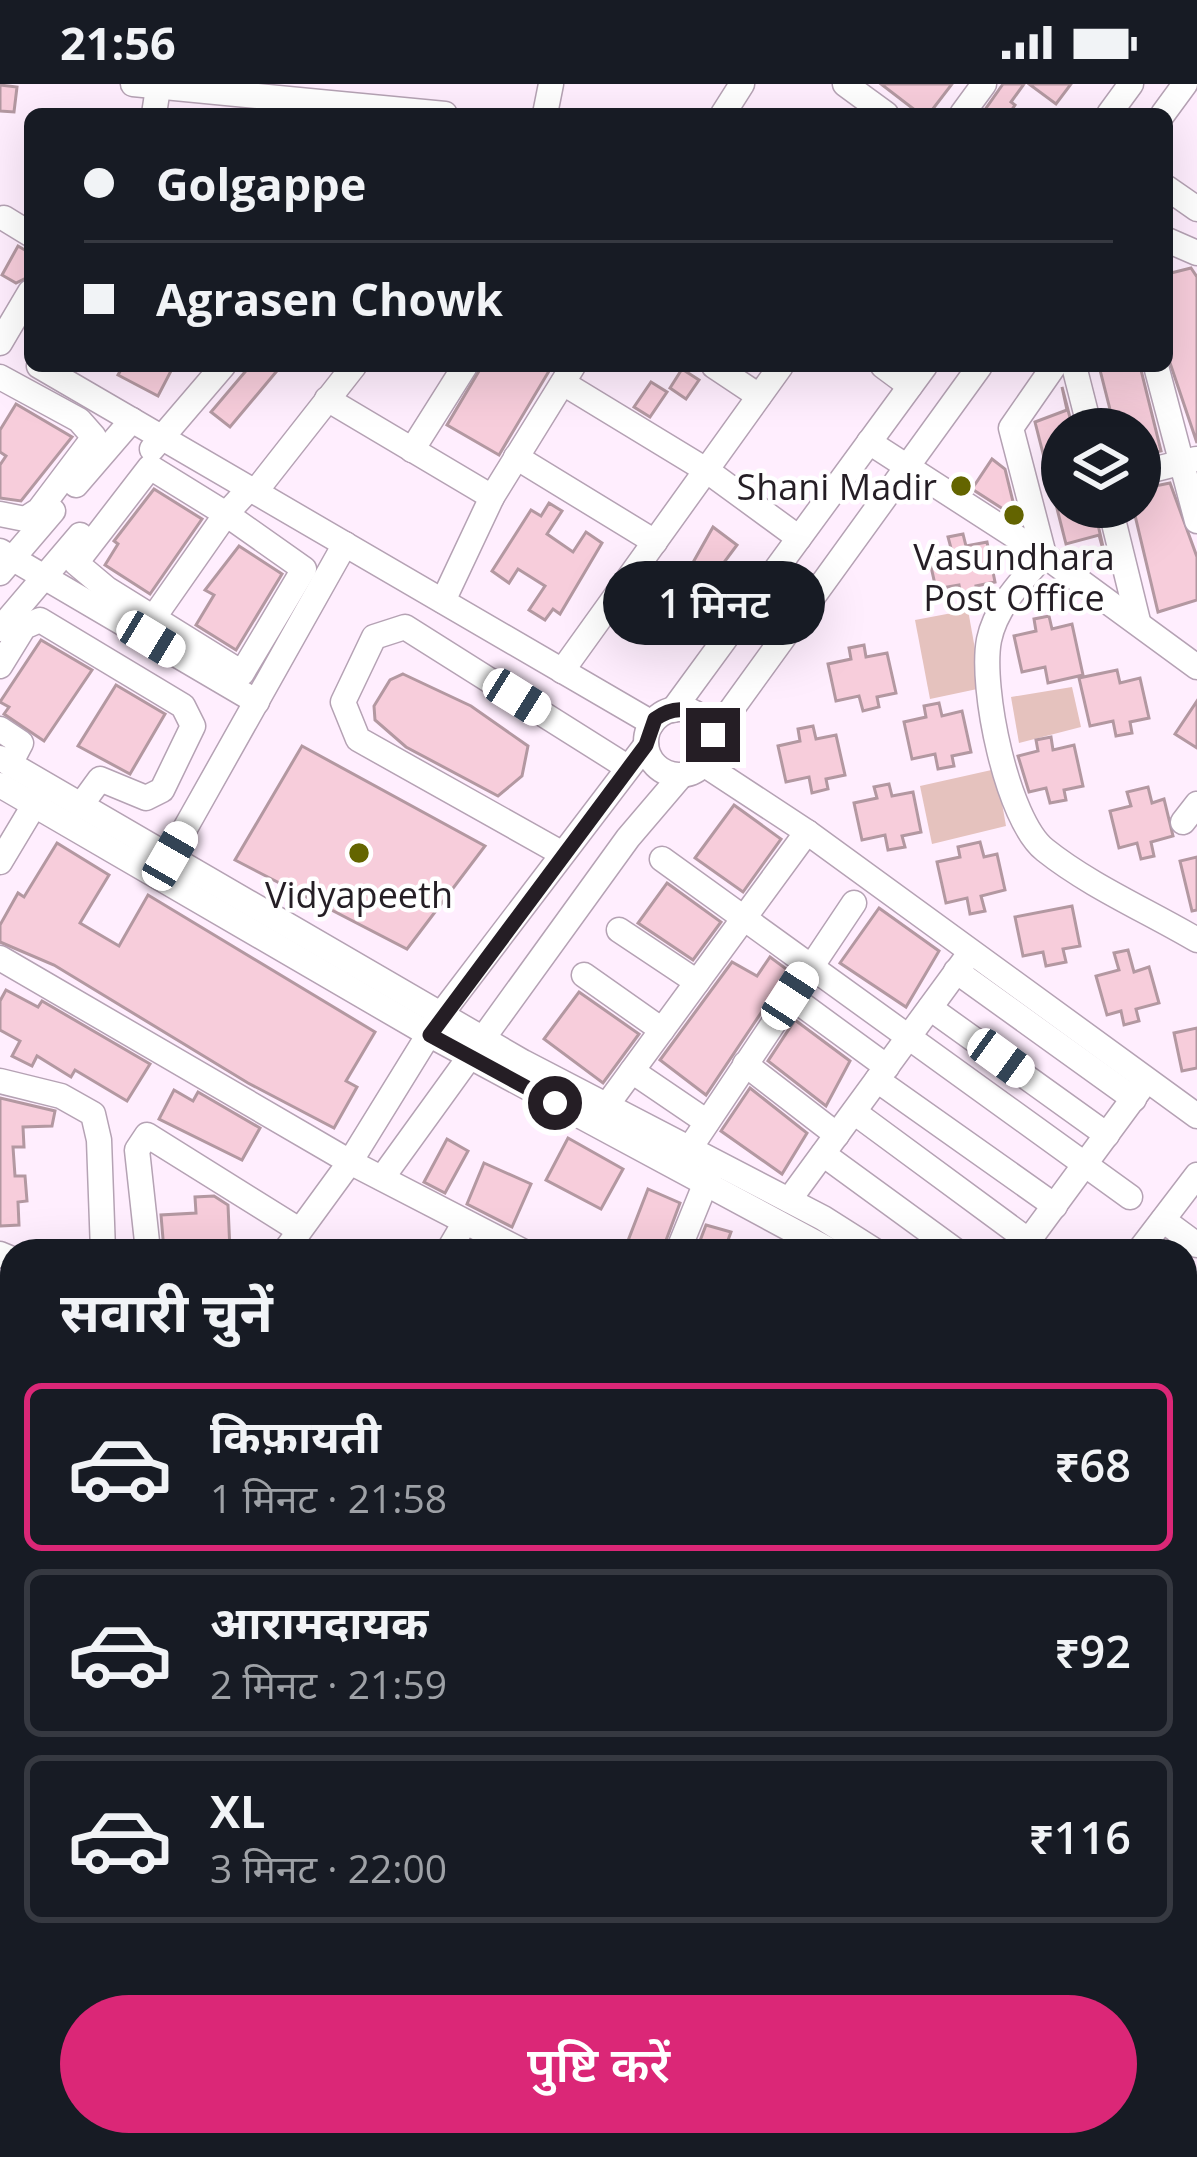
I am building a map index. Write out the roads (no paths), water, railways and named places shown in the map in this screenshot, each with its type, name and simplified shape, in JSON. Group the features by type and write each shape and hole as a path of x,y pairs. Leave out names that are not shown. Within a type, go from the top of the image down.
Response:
{"street":[{"path":"967,108 985,84"},
{"path":"146,86 269,107"},
{"path":"851,86 878,108"},
{"path":"4,218 24,230"},
{"path":"0,343 24,302"},
{"path":"49,372 657,726"},
{"path":"0,629 219,372"},
{"path":"154,617 226,514 251,491 349,372"},
{"path":"412,450 452,372"},
{"path":"723,372 759,396"},
{"path":"562,671 777,372"},
{"path":"382,1178 680,777 705,764 713,735 976,372"},
{"path":"1044,555 1011,428 1050,372"},
{"path":"1076,372 1085,408"},
{"path":"1158,372 1189,460 1197,518"},
{"path":"442,601 493,497 568,374 799,538"},
{"path":"293,1239 350,1162 436,1024 657,726 723,620 799,538 917,376"},
{"path":"0,377 79,420 94,436 39,510 25,519 0,514"},
{"path":"328,399 493,497"},
{"path":"132,420 4,560 45,576 257,702"},
{"path":"869,442 1044,555 1197,667"},
{"path":"516,458 655,542"},
{"path":"150,467 226,514 304,569 242,673 76,562 150,467"},
{"path":"1115,528 1138,621"},
{"path":"164,866 345,544"},
{"path":"1044,555 1007,599 988,642 988,676 1015,807 1043,849 1197,940"},
{"path":"0,666 24,627 40,620 183,706 191,716 193,726 162,790 146,798 100,778 81,805"},
{"path":"561,853 358,739 343,702 374,638 406,627 627,767"},
{"path":"657,726 694,712 713,735"},
{"path":"657,726 653,764 680,777"},
{"path":"0,729 21,743 3,769 40,795 436,1024 710,1172 819,1239"},
{"path":"705,764 807,832 963,962 1137,1094 1030,1239"},
{"path":"40,795 81,805 164,866"},
{"path":"0,862 40,795"},
{"path":"608,1105 807,832"},
{"path":"662,859 1130,1197"},
{"path":"690,1148 854,903"},
{"path":"619,930 697,982"},
{"path":"0,958 350,1162 498,1239"},
{"path":"789,1201 963,962"},
{"path":"963,962 1197,1116"},
{"path":"584,975 662,1030"},
{"path":"790,996 882,1074 1054,1206"},
{"path":"930,1008 1107,1135"},
{"path":"477,1047 608,1105 690,1148 710,1172 789,1201 822,1239"},
{"path":"745,1064 942,1239"},
{"path":"632,1071 707,1122"},
{"path":"0,1081 61,1096 92,1114 99,1140 103,1239"},
{"path":"854,1112 1016,1239"},
{"path":"147,1239 137,1150 147,1135 291,1239"},
{"path":"683,1239 710,1172"},
{"path":"1148,1239 1197,1175"},
{"path":"1163,1220 1190,1239"},
{"path":"455,1239 465,1222"}],"place":[{"name":"Shani Madir","path":"961,486"},
{"name":"Vasundhara Post Office","path":"1014,515"},
{"name":"Vidyapeeth","path":"359,853"}]}
